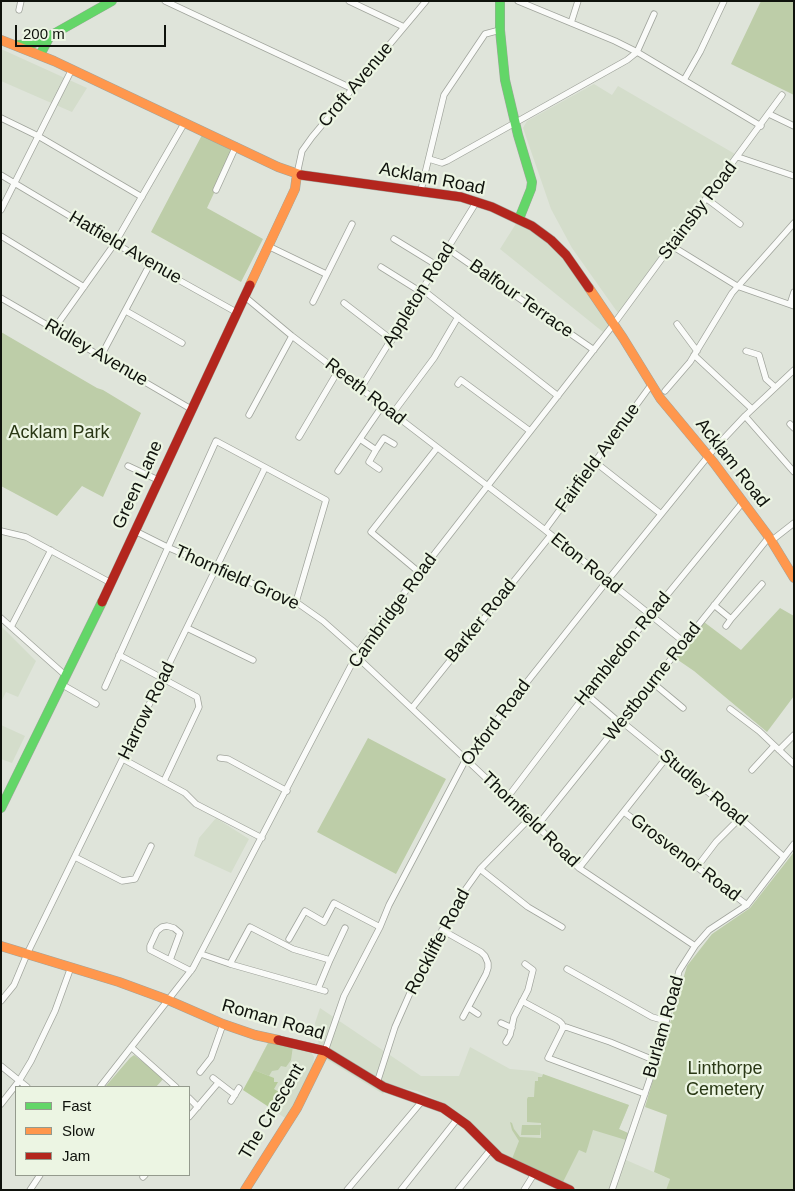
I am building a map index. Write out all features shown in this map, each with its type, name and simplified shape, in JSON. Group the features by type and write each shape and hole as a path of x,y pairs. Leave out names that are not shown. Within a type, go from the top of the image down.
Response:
{"street":[{"path":"19,10 21,1"},
{"path":"16,45 32,44 50,36 112,1"},
{"path":"166,1 353,89"},
{"path":"349,1 404,27"},
{"name":"Croft Avenue","path":"296,174 306,144 426,1"},
{"path":"500,1 500,30 505,80 532,182 519,219"},
{"path":"518,1 637,52 761,126"},
{"path":"571,23 578,1"},
{"path":"684,80 700,52 724,1"},
{"path":"429,159 442,163 447,161 627,60 637,52 654,14"},
{"path":"421,190 444,95 485,34 500,30"},
{"path":"40,55 50,36"},
{"name":"Acklam Road","path":"1,40 72,69 296,174 461,197 477,201 519,219 542,233 566,255 651,385 743,502 770,539 794,578"},
{"path":"1,210 72,69"},
{"name":"Stainsby Road","path":"613,325 708,199 782,95"},
{"path":"769,114 794,126"},
{"path":"1,118 38,136 142,197"},
{"path":"54,329 115,243 185,122"},
{"path":"216,190 236,146"},
{"path":"738,157 794,176"},
{"name":"Green Lane","path":"1,808 111,583 295,189 296,174"},
{"name":"Hatfield Avenue","path":"1,175 150,264 236,312"},
{"path":"708,199 740,224"},
{"name":"Appleton Road","path":"361,388 477,201"},
{"path":"669,390 696,353 737,286 794,223"},
{"path":"313,302 352,224"},
{"path":"1,236 84,287"},
{"path":"394,239 438,266"},
{"path":"268,246 326,274"},
{"path":"672,246 737,286 792,305 794,292"},
{"name":"Balfour Terrace","path":"448,249 594,350"},
{"path":"101,356 150,264"},
{"path":"381,266 422,291 458,317 558,396"},
{"name":"Reeth Road","path":"244,296 292,336 383,404 487,487"},
{"name":"Ridley Avenue","path":"1,298 191,409"},
{"path":"344,303 392,340"},
{"path":"126,311 182,342"},
{"path":"393,413 434,358 458,317"},
{"path":"677,324 696,353 752,408"},
{"name":"Cambridge Road","path":"101,1086 191,971 287,791 357,654 613,325"},
{"path":"249,415 292,336"},
{"path":"746,350 759,355 766,379 775,387"},
{"path":"299,437 338,371"},
{"name":"Oxford Road","path":"325,1051 344,996 466,759 607,580 708,456 752,408 793,374"},
{"path":"458,384 461,380 530,432"},
{"name":"Fairfield Avenue","path":"545,530 651,385"},
{"path":"338,471 383,404"},
{"path":"745,416 794,472"},
{"path":"379,468 369,462 376,450 384,438 394,444"},
{"path":"360,439 376,450"},
{"path":"105,687 216,441 326,500 296,602"},
{"path":"420,573 371,532 437,448"},
{"path":"595,462 661,514"},
{"path":"128,466 158,480"},
{"name":"Harrow Road","path":"1,1001 14,985 27,954 265,468"},
{"name":"Eton Road","path":"487,487 545,530 684,642"},
{"name":"Hambledon Road","path":"507,798 586,694 743,502"},
{"name":"Westbourne Road","path":"537,826 714,605 770,539 794,523"},
{"path":"1,530 26,537 111,583"},
{"name":"Thornfield Grove","path":"135,531 296,602 323,621 357,654"},
{"name":"Barker Road","path":"412,708 550,535"},
{"path":"11,626 51,550"},
{"path":"726,626 762,584"},
{"path":"714,605 731,619"},
{"path":"1,618 63,680 96,704"},
{"path":"188,628 253,660"},
{"name":"Thornfield Road","path":"357,654 579,868 695,946"},
{"path":"119,655 197,697 199,707 164,781"},
{"path":"652,683 683,708"},
{"name":"Studley Road","path":"586,694 740,818 784,857"},
{"path":"730,709 759,731 794,764"},
{"path":"752,770 794,735"},
{"path":"220,758 228,759 287,791"},
{"path":"579,868 667,758"},
{"path":"123,759 185,793 196,804 262,838"},
{"name":"Grosvenor Road","path":"624,812 747,904"},
{"path":"696,867 716,842 740,818"},
{"name":"Rockliffe Road","path":"377,1083 395,1027 414,984 463,893 480,868 529,819"},
{"name":"Burlam Road","path":"612,1190 656,1061 679,971 695,946 710,930 747,904 794,844"},
{"path":"75,857 122,882 135,879 151,846"},
{"path":"480,868 528,907 562,927"},
{"path":"290,939 305,911 324,922 334,903 380,927"},
{"path":"170,960 180,934 174,928 167,926 157,931 150,950 191,971"},
{"path":"230,964 250,927 293,949 330,960"},
{"path":"318,989 345,928"},
{"path":"442,930 481,952 488,963 486,974 463,1017"},
{"name":"Roman Road","path":"1,946 118,982 255,1035 325,1051 377,1083 443,1108 458,1118 499,1157 570,1190"},
{"path":"201,954 325,991"},
{"path":"506,1042 514,1017 536,970 525,964"},
{"path":"16,1086 31,1061 55,1011 71,967"},
{"path":"567,969 652,1016 666,1021"},
{"path":"522,1001 559,1021 563,1028"},
{"path":"469,1008 478,1014"},
{"path":"501,1023 512,1028"},
{"path":"200,1072 212,1058 223,1024"},
{"path":"563,1028 566,1027 610,1042 656,1061"},
{"path":"563,1028 548,1058 645,1094"},
{"path":"131,1047 175,1086"},
{"name":"The Crescent","path":"245,1190 297,1108 315,1075 325,1051"},
{"path":"1,1066 25,1086"},
{"path":"213,1078 235,1095"},
{"path":"190,1116 218,1083"},
{"path":"1,1104 15,1087"},
{"path":"231,1101 239,1088"},
{"path":"190,1099 198,1107"},
{"path":"347,1190 423,1100"},
{"path":"402,1190 458,1118"},
{"path":"458,1190 491,1149"},
{"path":"524,1190 534,1174"},
{"path":"30,1190 39,1176"}],"shaded area":[{"path":"1,49 87,88 72,112 1,81"},
{"path":"594,84 612,95 618,86 735,154 618,313 572,248 551,209 523,128 527,121"},
{"path":"517,222 549,242 569,266 609,325 603,332 500,249"},
{"path":"1,626 36,661 18,697 6,692 1,702"},
{"path":"1,725 25,736 12,763 1,759"},
{"path":"216,818 249,839 231,873 194,856 199,838"},
{"path":"320,1008 421,1076 459,1076 470,1047 510,1069 533,1071 629,1105 619,1129 628,1133 626,1160 670,1179 666,1190 577,1190 504,1155 471,1122 445,1104 417,1091 388,1085 383,1094 321,1056 315,1023"},
{"path":"269,1041 310,1050 314,1057 313,1065 295,1103 285,1118 243,1090"}],"green space":[{"path":"761,1 794,1 794,95 731,64"},
{"path":"202,135 234,150 207,208 263,239 241,282 151,232"},
{"name":"Acklam Park","path":"1,332 141,413 103,497 82,486 57,516 1,486"},
{"path":"780,608 794,616 794,696 767,732 694,671 675,658 704,622 741,650"},
{"path":"368,738 446,779 396,874 317,832"},
{"name":"Linthorpe Cemetery","path":"794,852 794,1190 666,1190 670,1179 654,1172 667,1115 645,1107 687,966 712,934 750,908"},
{"path":"269,1041 293,1046 291,1060 286,1067 281,1066 278,1070 272,1071 269,1076 254,1070"},
{"path":"134,1055 164,1078 157,1086 106,1086"},
{"path":"254,1070 274,1078 274,1082 278,1082 274,1089 279,1092 269,1107 243,1090"},
{"path":"543,1074 629,1105 619,1129 628,1133 626,1140 593,1130 586,1153 579,1150 563,1182 512,1159 519,1141 512,1130 510,1122 520,1137 541,1138 541,1126 540,1135 521,1135 522,1125 541,1125 541,1123 527,1122 527,1099 528,1097 534,1097 535,1081 538,1081 538,1077 542,1077"}],"traffic: fast":[{"path":"40,55 50,36 112,1"},
{"path":"500,1 500,30 505,80 518,135 532,182 519,219"},
{"path":"18,45 32,44 50,36"},
{"path":"1,808 102,602"}],"traffic: slow":[{"path":"1,40 54,61 278,167 301,175"},
{"path":"250,285 295,189 297,174"},
{"path":"589,288 660,398 714,463 769,537 794,578"},
{"path":"1,946 119,982 168,1000 223,1024 255,1035 278,1040"},
{"path":"245,1190 297,1108 325,1051"}],"traffic: jam":[{"path":"301,175 461,197 492,207 532,226 551,240 566,255 589,288"},
{"path":"102,602 250,285"},
{"path":"278,1040 325,1051 384,1087 443,1108 467,1125 499,1157 570,1190"}]}
